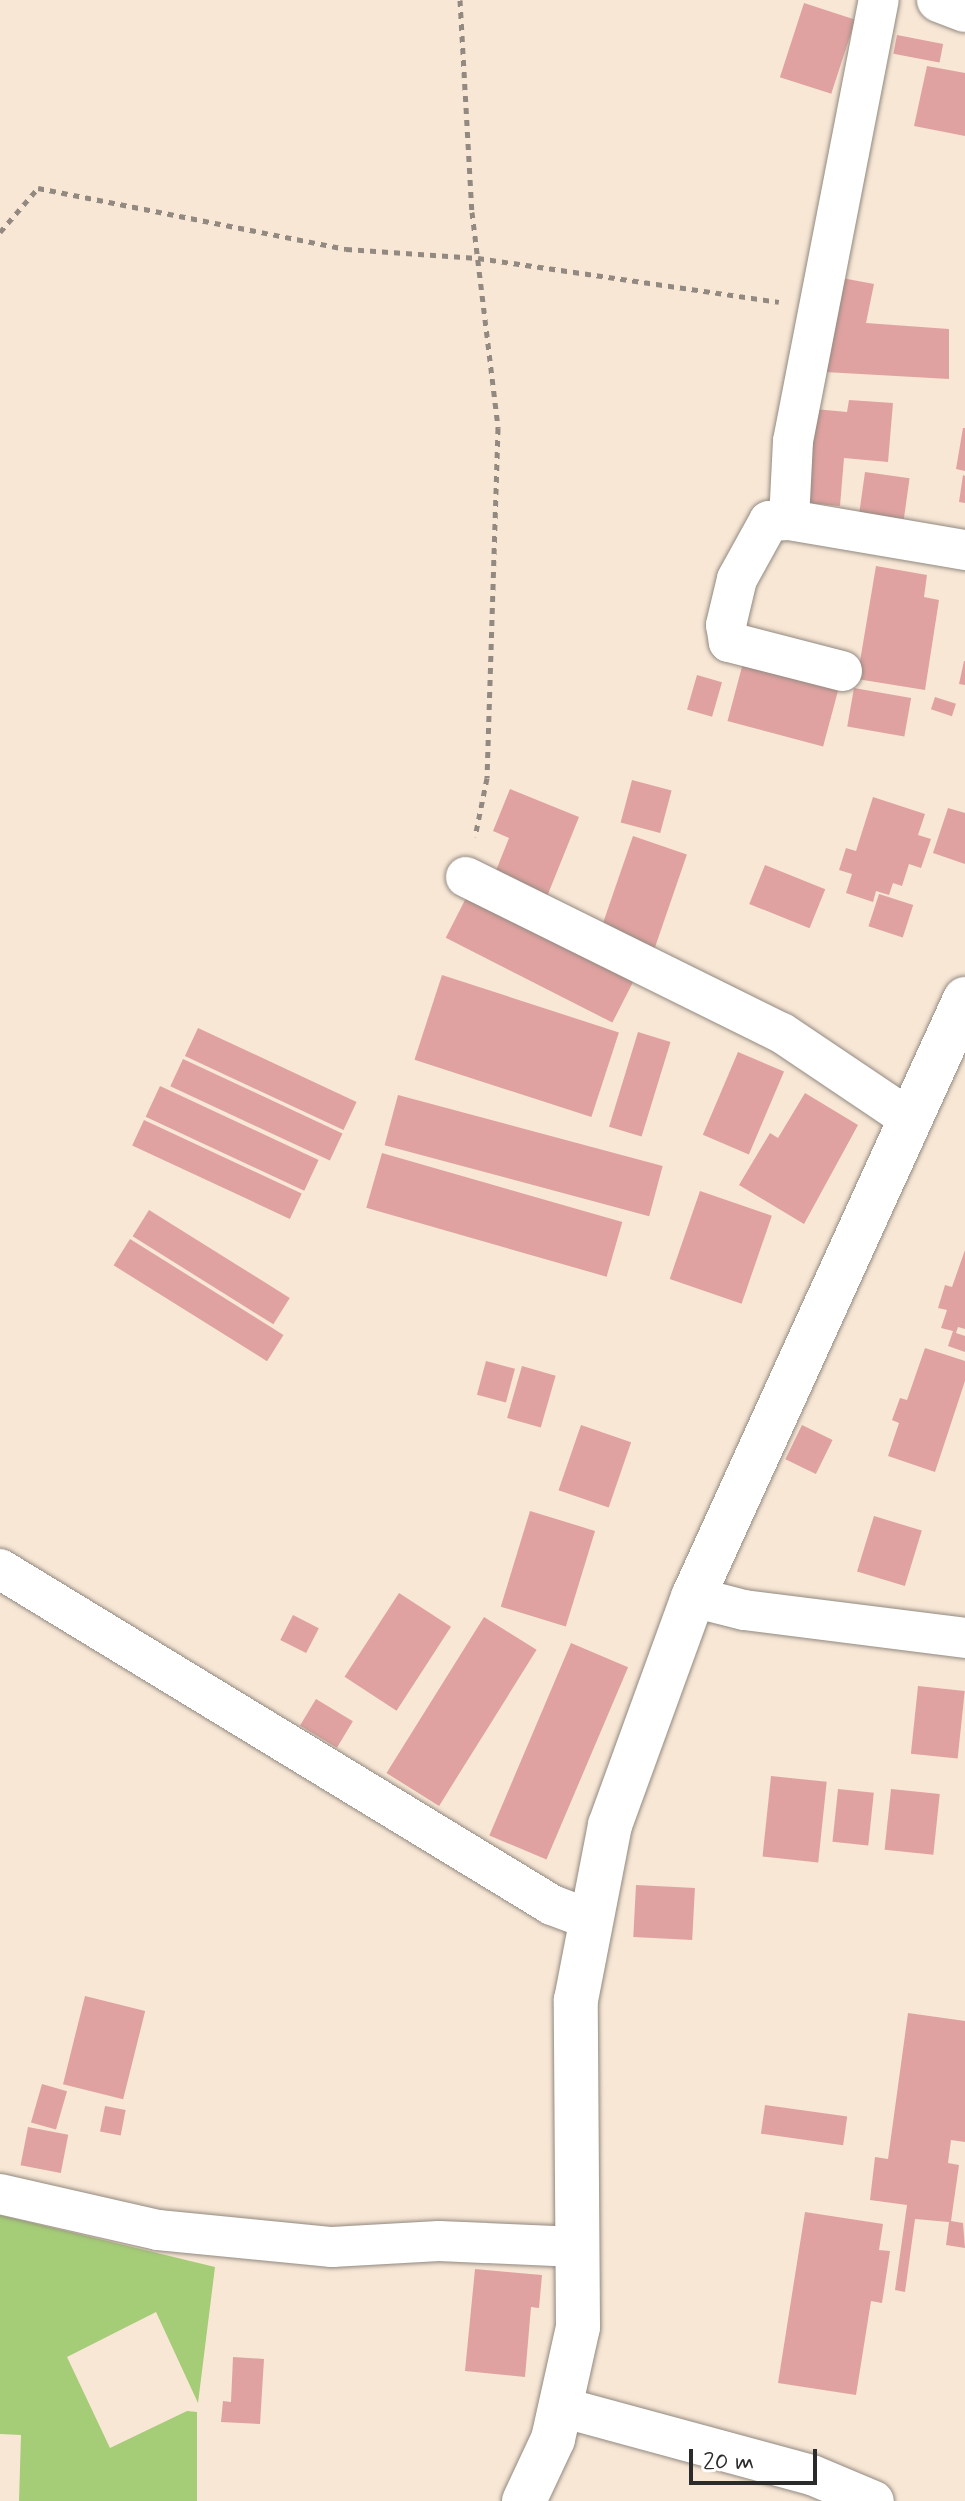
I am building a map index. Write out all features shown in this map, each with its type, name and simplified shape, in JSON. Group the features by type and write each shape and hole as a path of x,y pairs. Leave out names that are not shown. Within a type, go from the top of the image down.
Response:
{"street":[{"path":"789,520 793,441 819,308 826,250 879,0"},
{"path":"939,0 965,10"},
{"path":"842,671 729,642 726,625 737,579 769,521 789,520 965,550"},
{"path":"466,877 782,1033 910,1119"},
{"path":"524,2501 553,2439 578,2327 576,2000 610,1825 693,1597 965,999"},
{"path":"0,1569 552,1905 592,1920"},
{"path":"693,1597 744,1610 965,1638"},
{"path":"0,2194 158,2230 332,2247 439,2241 577,2247"},
{"path":"561,2407 812,2475 874,2501"}],"path":[{"path":"460,0 461,81 498,428 487,778 466,877"},
{"path":"0,232 38,188 346,249 478,258 819,308"}],"green space":[{"path":"0,2215 215,2267 198,2403 156,2312 67,2357 110,2448 187,2411 197,2412 197,2501 19,2501 21,2435 0,2434"}],"building":[{"path":"804,3 855,20 831,94 780,77"},
{"path":"897,35 943,44 940,63 893,54"},
{"path":"927,66 965,73 965,136 914,126"},
{"path":"842,278 874,284 866,323 949,329 949,379 825,372"},
{"path":"849,400 893,403 888,462 844,458 840,506 807,503 815,409 847,412"},
{"path":"965,428 965,471 956,469"},
{"path":"865,472 910,478 904,519 859,513"},
{"path":"965,476 965,503 959,502"},
{"path":"876,566 927,575 924,597 939,600 925,690 857,679"},
{"path":"965,661 965,685 959,684"},
{"path":"743,663 839,689 823,747 727,721"},
{"path":"697,675 722,682 712,717 687,710"},
{"path":"854,688 911,698 904,736 847,726"},
{"path":"935,697 956,704 952,716 931,709"},
{"path":"632,780 672,791 660,833 621,823"},
{"path":"510,789 579,817 546,899 493,878 509,838 493,831"},
{"path":"873,797 925,814 918,835 931,839 921,868 909,864 902,886 893,883 889,895 876,891 873,902 846,893 852,874 839,870 846,848 856,851"},
{"path":"948,808 965,813 965,864 933,853"},
{"path":"633,836 687,855 655,948 601,930"},
{"path":"765,865 825,889 810,928 749,904"},
{"path":"468,894 635,979 612,1023 446,938"},
{"path":"879,894 913,905 903,937 868,926"},
{"path":"442,975 619,1032 591,1117 414,1060"},
{"path":"198,1028 357,1102 344,1130 185,1056"},
{"path":"638,1032 671,1042 642,1137 609,1127"},
{"path":"738,1052 784,1072 749,1154 703,1135"},
{"path":"183,1059 343,1133 330,1161 170,1086"},
{"path":"160,1086 319,1160 304,1191 146,1117"},
{"path":"805,1093 858,1125 804,1224 739,1185 770,1133 778,1138"},
{"path":"398,1095 663,1166 649,1216 385,1145"},
{"path":"144,1120 302,1194 290,1219 132,1145"},
{"path":"382,1153 622,1222 607,1277 366,1208"},
{"path":"700,1191 772,1216 742,1304 670,1279"},
{"path":"149,1210 290,1298 273,1324 133,1236"},
{"path":"130,1239 283,1335 267,1361 114,1265"},
{"path":"965,1250 965,1329 958,1327 956,1333 965,1336 965,1352 948,1346 953,1331 941,1328 947,1310 938,1308 945,1285 952,1287"},
{"path":"925,1348 965,1361 965,1381 935,1472 888,1456 899,1423 892,1420 900,1398 907,1400"},
{"path":"486,1361 515,1369 506,1403 477,1395"},
{"path":"522,1366 556,1376 541,1428 507,1418"},
{"path":"581,1425 631,1442 609,1507 559,1490"},
{"path":"802,1425 833,1440 816,1474 785,1459"},
{"path":"530,1511 595,1531 566,1627 501,1607"},
{"path":"874,1516 922,1531 905,1586 857,1571"},
{"path":"399,1593 451,1627 397,1711 345,1677"},
{"path":"293,1615 319,1628 306,1653 280,1640"},
{"path":"484,1617 537,1650 439,1806 386,1773"},
{"path":"571,1643 628,1667 546,1860 489,1835"},
{"path":"918,1686 965,1691 958,1759 911,1754"},
{"path":"316,1699 353,1721 337,1748 300,1726"},
{"path":"771,1776 827,1782 818,1862 763,1857"},
{"path":"838,1789 874,1793 868,1845 832,1842"},
{"path":"891,1789 940,1794 933,1855 885,1850"},
{"path":"636,1885 695,1888 692,1940 633,1937"},
{"path":"85,1996 145,2011 123,2099 63,2084"},
{"path":"908,2013 965,2021 965,2142 951,2140 948,2163 959,2165 951,2221 963,2223 965,2248 946,2245 949,2222 915,2219 905,2292 895,2290 907,2205 870,2200 875,2157 888,2159"},
{"path":"42,2084 67,2091 56,2130 31,2122"},
{"path":"765,2105 847,2117 843,2145 761,2134"},
{"path":"105,2106 126,2110 121,2136 100,2132"},
{"path":"28,2127 68,2135 61,2173 21,2165"},
{"path":"805,2212 883,2224 879,2250 890,2251 882,2303 871,2301 856,2395 778,2383"},
{"path":"475,2269 542,2275 539,2308 531,2307 525,2377 465,2371"},
{"path":"233,2357 264,2359 260,2424 221,2422 223,2401 231,2402"}]}
